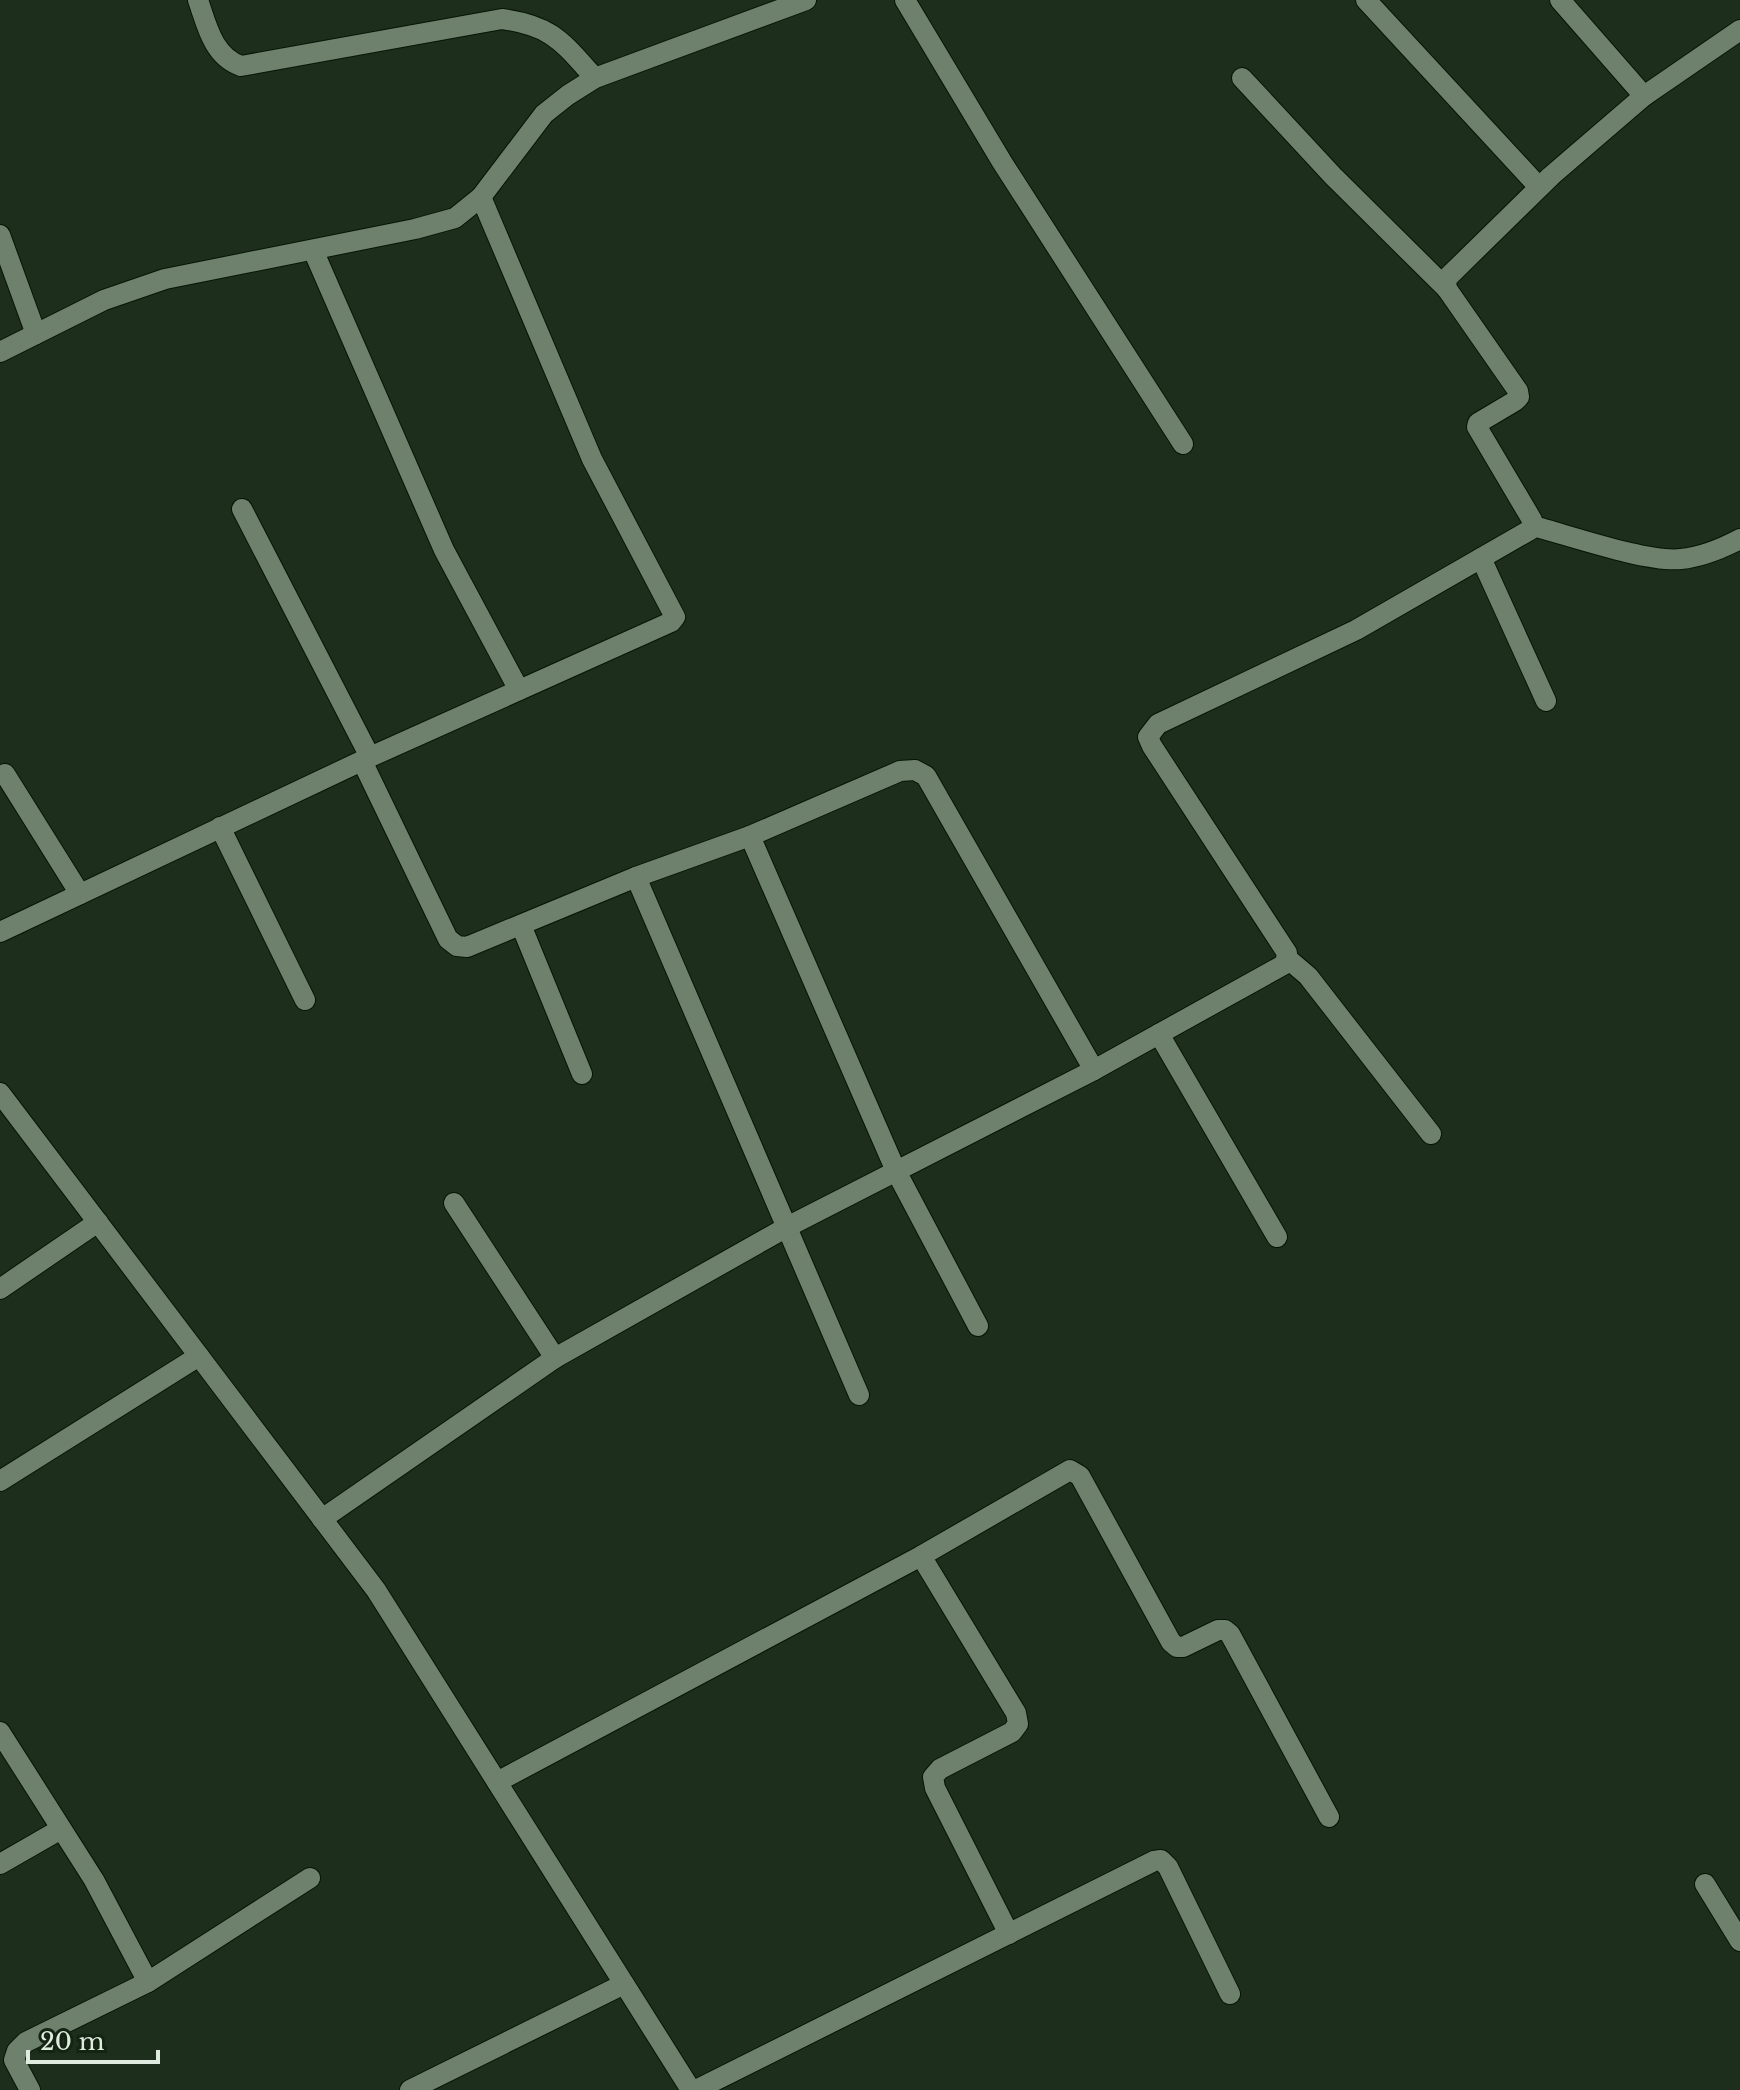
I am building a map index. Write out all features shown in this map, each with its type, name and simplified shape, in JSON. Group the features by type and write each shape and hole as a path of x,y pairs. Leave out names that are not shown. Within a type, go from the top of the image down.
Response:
{"street":[{"path":"198,0 214,44 231,63 241,66 502,19 527,22 556,36 595,78"},
{"path":"0,352 104,300 165,279 415,229 455,218 481,197 544,114 595,78 806,0"},
{"path":"905,0 1002,162 1183,444"},
{"path":"1366,0 1539,187"},
{"path":"1560,0 1644,96"},
{"path":"1447,289 1448,277 1539,187 1644,96 1740,30"},
{"path":"1242,78 1333,176 1447,289 1518,391 1519,397 1515,401 1478,423 1477,427 1533,526 1655,558 1678,560 1714,552 1740,539"},
{"path":"0,932 366,759 671,622 675,617 592,459 481,197"},
{"path":"0,235 36,334"},
{"path":"313,250 444,550 519,690"},
{"path":"242,509 366,759 448,939 457,946 467,947 636,877 750,836 900,771 915,770 926,776 1094,1070"},
{"path":"1431,1134 1308,976 1288,959 1148,737 1158,724 1356,630 1533,526"},
{"path":"1481,558 1546,701"},
{"path":"5,774 80,894"},
{"path":"220,827 305,1000"},
{"path":"750,836 896,1171 978,1326"},
{"path":"636,877 859,1395"},
{"path":"521,925 582,1074"},
{"path":"322,1519 555,1358 787,1227 1094,1070 1285,964 1288,959"},
{"path":"1159,1034 1277,1237"},
{"path":"3,1102 98,1222 376,1590 694,2090 1161,1860 1168,1867 1230,1994"},
{"path":"454,1203 555,1358"},
{"path":"0,1289 98,1222"},
{"path":"0,1481 199,1356"},
{"path":"497,1782 921,1556 1070,1470 1080,1476 1171,1642 1183,1647 1218,1630 1230,1634 1329,1817"},
{"path":"921,1556 1016,1713 1018,1724 1012,1732 940,1769 933,1777 935,1788 1009,1934"},
{"path":"0,1732 94,1880 148,1982"},
{"path":"0,1864 61,1829"},
{"path":"30,2090 14,2060 17,2051 26,2042 148,1982 310,1878"},
{"path":"1705,1884 1740,1941"},
{"path":"410,2090 624,1984"}]}
